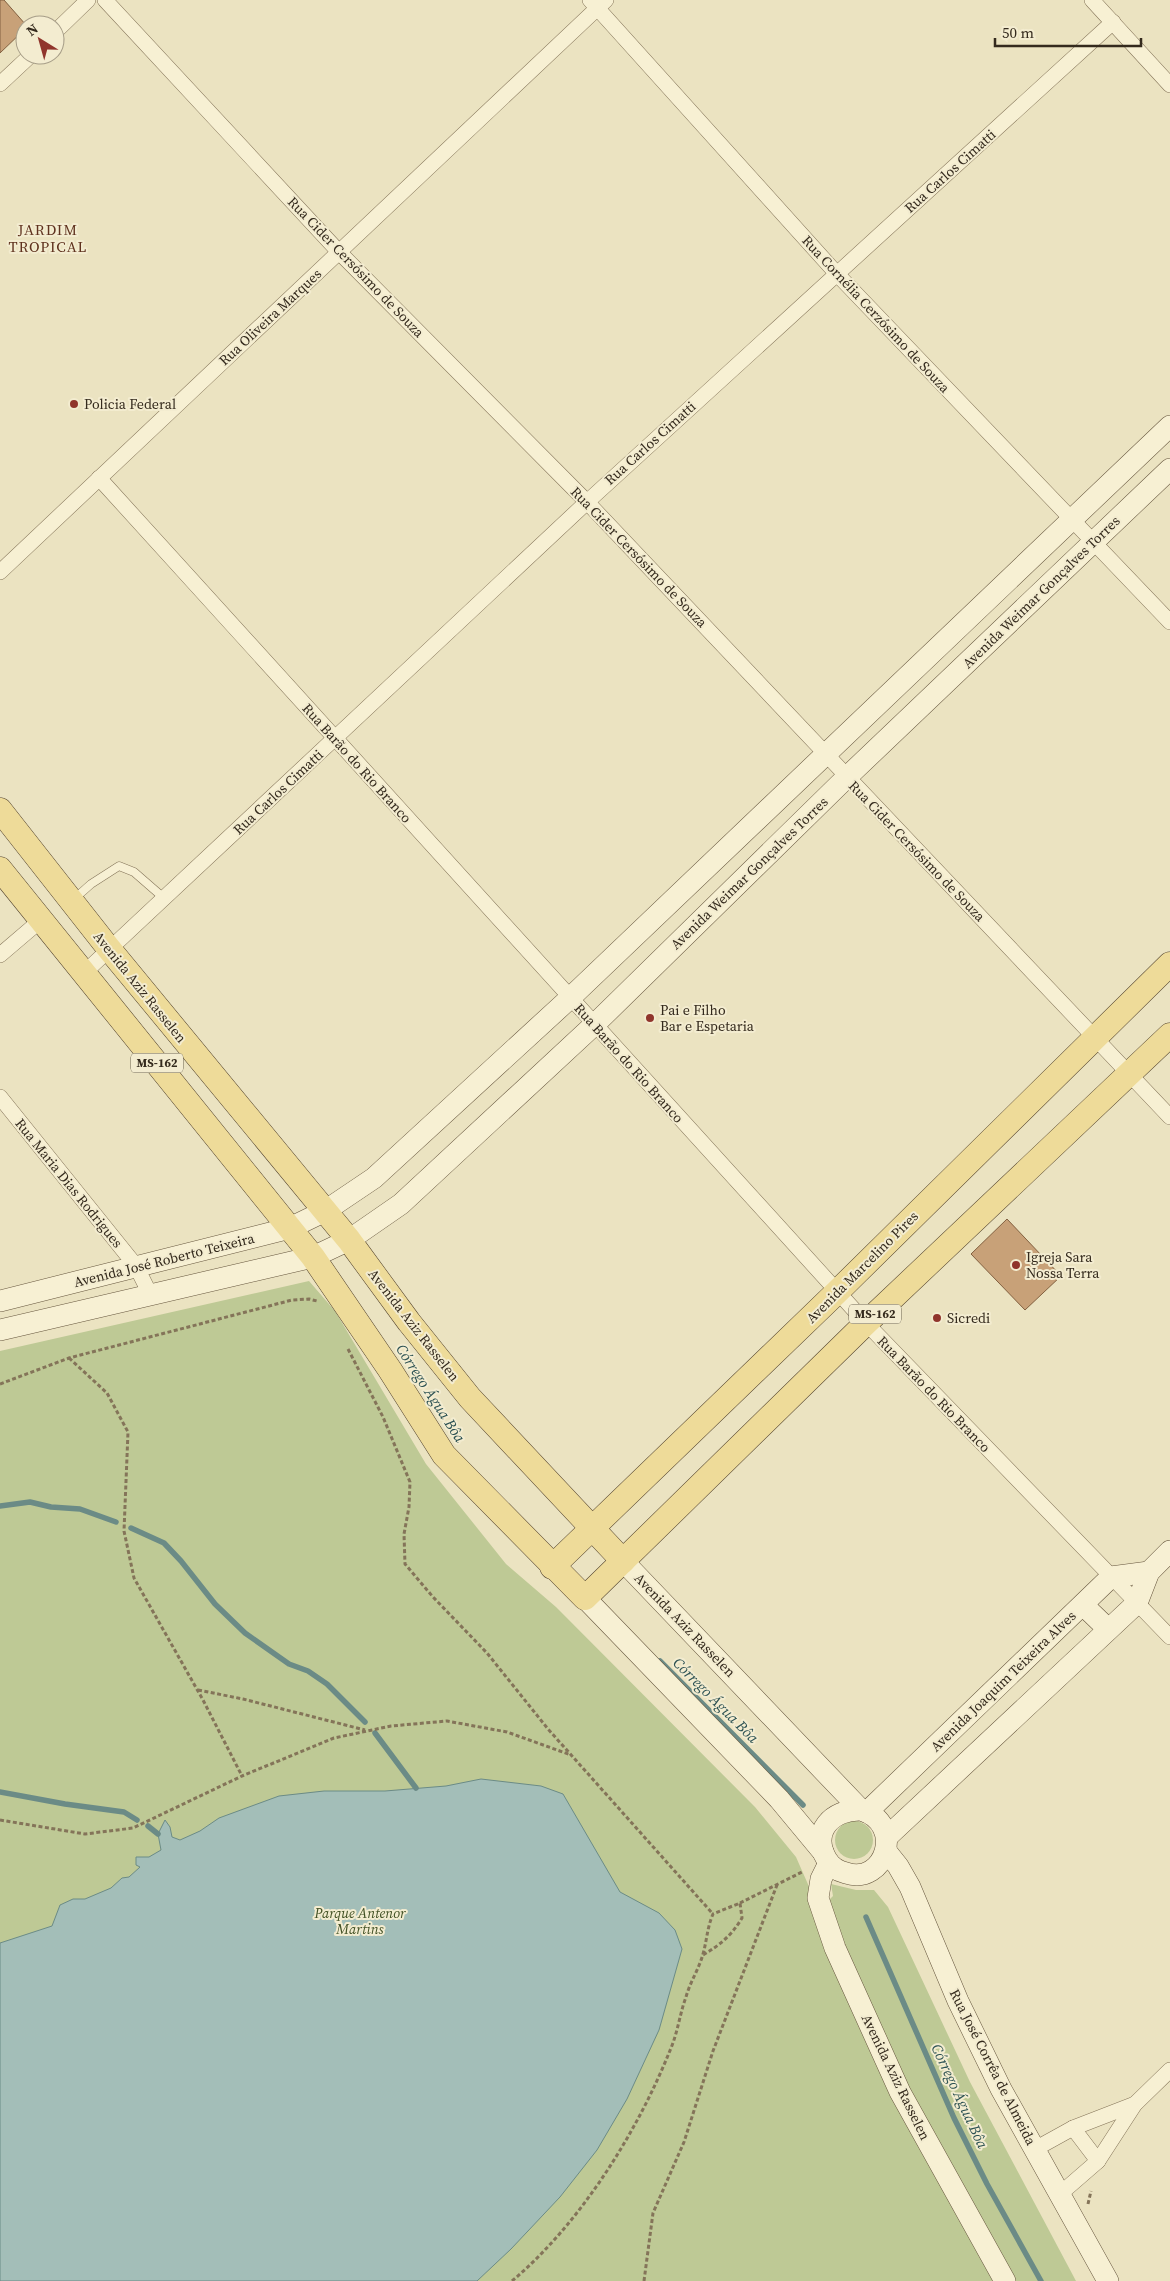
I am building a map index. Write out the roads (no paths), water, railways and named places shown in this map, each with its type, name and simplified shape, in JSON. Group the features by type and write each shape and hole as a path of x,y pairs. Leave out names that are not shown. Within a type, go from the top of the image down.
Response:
{"main road":[{"path":"325,1210 374,1178 570,998 1170,426"},
{"name":"Avenida Weimar Gonçalves Torres","path":"313,1257 349,1240 401,1204 594,1024 847,777 1170,469"},
{"name":"Avenida Aziz Rasselen","path":"0,810 71,902 349,1240 408,1322 470,1398 623,1561 864,1811 880,1822 886,1844"},
{"name":"MS-162","path":"0,869 313,1257 385,1362 444,1455 584,1598 866,1323 1170,1035"},
{"name":"Avenida Marcelino Pires","path":"552,1567 837,1292 1170,964"},
{"name":"Avenida José Roberto Teixeira","path":"0,1301 290,1228 325,1210"},
{"path":"0,1330 313,1257"},
{"path":"584,1598 779,1799 838,1870 849,1874 861,1874 876,1866 886,1844 1137,1603 1149,1572 1170,1551"},
{"path":"1111,1577 1149,1572"},
{"name":"Avenida Joaquim Teixeira Alves","path":"864,1811 1111,1577"},
{"path":"1083,1604 1108,1629"},
{"name":"Avenida Aziz Rasselen","path":"864,1811 844,1812 830,1820 824,1830 821,1841 826,1857 818,1898 835,1948 900,2092 1005,2281"},
{"name":"Rua José Corrêa de Almeida","path":"886,1844 910,1887 958,2001 1001,2089 1108,2281"}],"street":[{"path":"65,22 88,0"},
{"name":"Rua Cider Cersósimo de Souza","path":"105,0 339,252 587,502 1170,1117"},
{"path":"1092,0 1170,84"},
{"name":"Rua Oliveira Marques","path":"0,572 339,252 598,3"},
{"name":"Rua Cornélia Cerzósimo de Souza","path":"598,3 837,274 1071,521 1170,622"},
{"name":"Rua Carlos Cimatti","path":"84,973 587,502 1113,22"},
{"path":"0,84 20,65"},
{"name":"Rua Barão do Rio Branco","path":"99,478 837,1292 1170,1637"},
{"path":"0,955 40,920"},
{"name":"Rua Maria Dias Rodrigues","path":"0,1097 136,1266 151,1296"},
{"path":"1060,2194 1098,2161 1136,2104 1170,2070"},
{"path":"1035,2149 1073,2128 1136,2104"},
{"path":"1073,2128 1098,2161"}],"lane":[{"path":"71,902 91,884 119,866 134,872 165,898"}],"water":[{"path":"481,1779 541,1786 563,1794 620,1892 659,1913 675,1930 682,1949 659,2030 627,2099 597,2150 560,2197 511,2249 477,2281 0,2281 0,1943 52,1926 60,1905 73,1899 85,1899 111,1888 122,1878 129,1877 140,1867 136,1865 136,1857 149,1857 161,1850 158,1834 165,1820 170,1827 172,1837 180,1840 200,1831 219,1818 279,1796 324,1791 385,1791 446,1786"}],"waterway":[{"path":"0,1506 30,1502 51,1507 80,1509 116,1522"},
{"path":"131,1528 164,1543 215,1604 245,1633 289,1664 308,1671 327,1684 365,1722"},
{"name":"Córrego Água Bôa","path":"660,1661 803,1805"},
{"path":"375,1733 416,1788"},
{"path":"0,1792 124,1812 137,1820"},
{"path":"148,1826 158,1834"},
{"name":"Córrego Água Bôa","path":"866,1917 954,2118 987,2184 1041,2281"}],"place":[{"name":"Policia Federal","path":"74,404"},
{"name":"Pai e Filho Bar e Espetaria","path":"650,1018"},
{"name":"Igreja Sara Nossa Terra","path":"1016,1265"},
{"name":"Sicredi","path":"937,1318"}],"district":[{"name":"JARDIM TROPICAL","path":"48,238"}],"park label":[{"name":"Parque Antenor Martins","path":"360,1922"}]}
